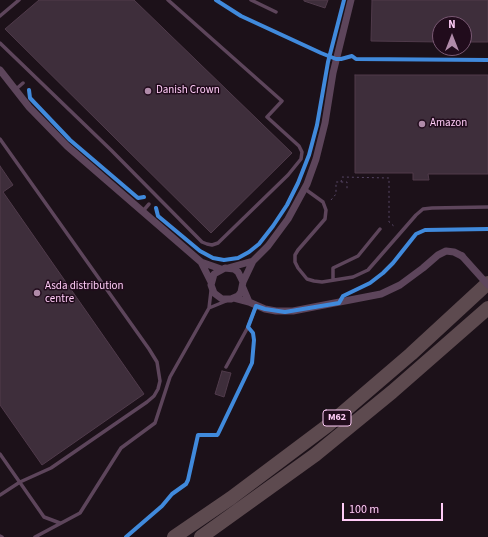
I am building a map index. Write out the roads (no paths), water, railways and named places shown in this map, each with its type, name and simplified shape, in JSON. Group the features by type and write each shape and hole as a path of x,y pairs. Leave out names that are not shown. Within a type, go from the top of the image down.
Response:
{"highway":[{"name":"M62","path":"174,537 231,498 327,426 411,354 488,284"},
{"name":"M62","path":"201,537 315,455 392,392 488,308"}],"street":[{"path":"231,299 241,292 253,261 268,246 288,219 305,189 316,159 325,123 335,66 351,0"},
{"path":"0,70 29,108 53,133 201,262 218,297 253,304 276,311 293,311 381,294 400,285 438,255 446,251 454,252 462,256 488,284"},
{"path":"211,285 214,274 225,268 253,261"},
{"path":"201,262 238,272 253,304"}],"lane":[{"path":"0,16 19,0"},
{"path":"0,43 111,150 202,242 212,245 218,243 288,175 301,159 302,152 299,146 267,117 282,101 168,0"},
{"path":"253,0 276,12"},
{"path":"15,90 23,83"},
{"path":"0,140 149,349 157,362 160,381 154,396 147,402 52,468 20,482 0,495"},
{"path":"305,189 323,202 326,216 298,250 295,255 295,262 307,279 322,282 353,277 368,270 423,209 488,207"},
{"path":"143,212 149,204"},
{"path":"333,280 333,268 358,256 380,229"},
{"path":"35,537 80,512 121,448 155,424 170,376 209,308 211,285"},
{"path":"209,308 231,299"},
{"path":"226,366 248,327 253,304"},
{"path":"0,454 44,516 60,523"}],"place":[{"name":"Danish Crown","path":"148,91"},
{"name":"Amazon","path":"422,124"},
{"name":"Asda distribution centre","path":"37,293"}]}
